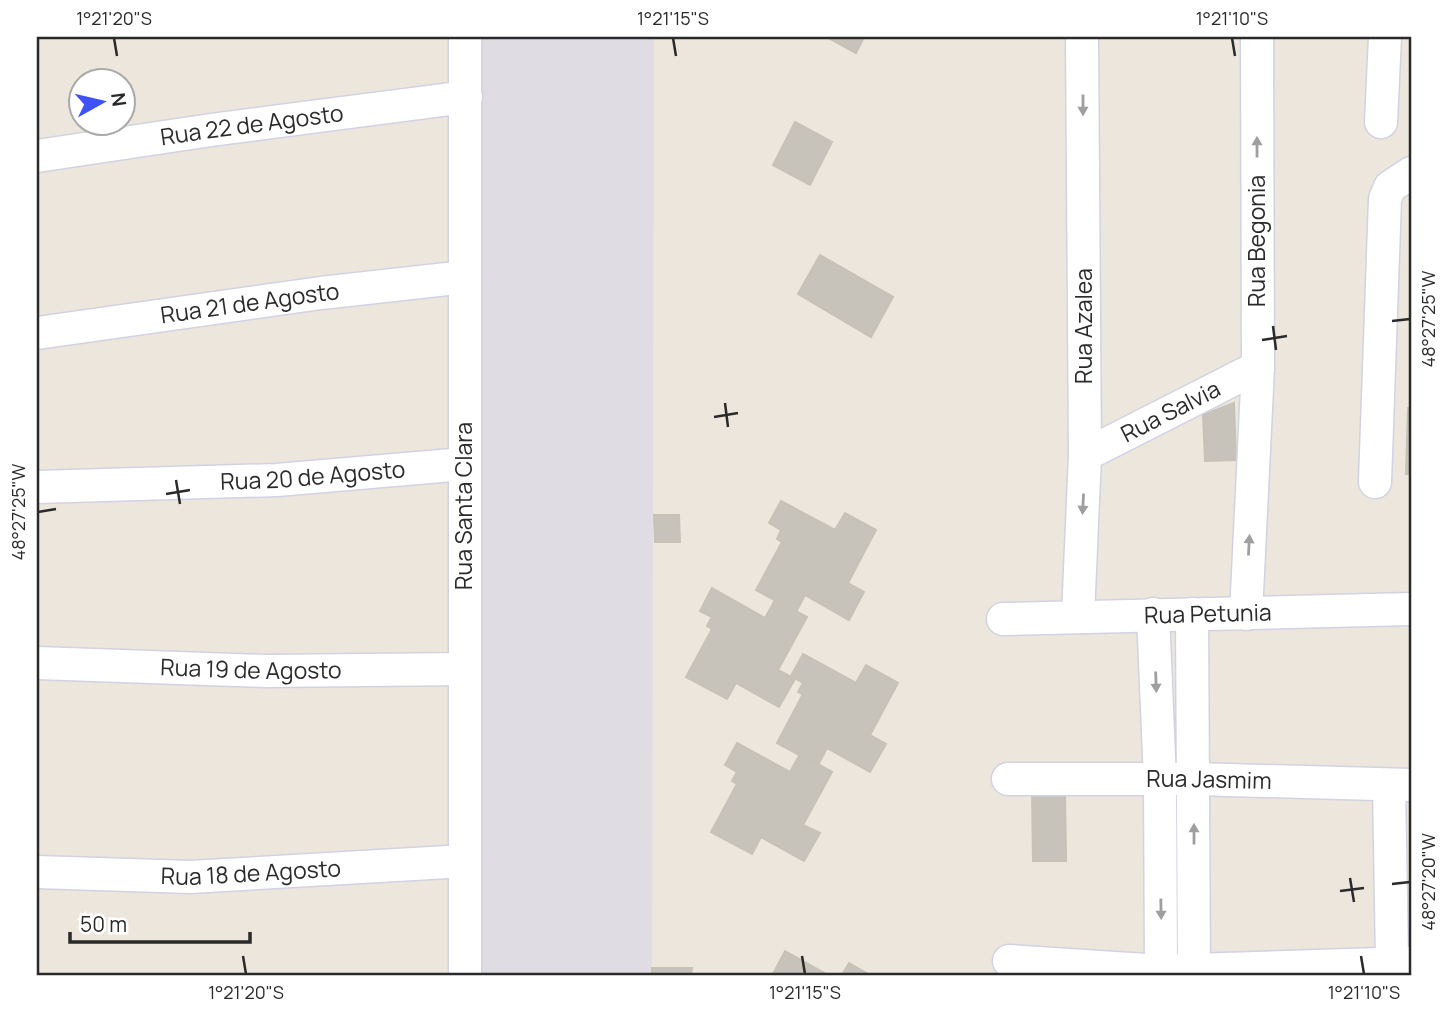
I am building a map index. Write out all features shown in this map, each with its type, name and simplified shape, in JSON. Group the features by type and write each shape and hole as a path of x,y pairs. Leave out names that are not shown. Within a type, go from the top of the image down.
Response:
{"street":[{"name":"Rua Santa Clara","path":"465,37 465,975"},
{"name":"Rua Azalea","path":"1078,616 1085,455 1082,37"},
{"name":"Rua Begonia","path":"1246,614 1258,367 1257,37"},
{"path":"1381,122 1385,37"},
{"name":"Rua 22 de Agosto","path":"37,156 466,97"},
{"path":"1375,482 1385,199 1390,187 1411,173"},
{"name":"Rua 21 de Agosto","path":"37,333 321,293 465,277"},
{"name":"Rua Salvia","path":"1085,455 1258,367"},
{"name":"Rua 20 de Agosto","path":"37,487 277,480 464,464"},
{"name":"Rua Petunia","path":"1003,619 1411,609"},
{"path":"1153,614 1160,780 1161,973"},
{"path":"1192,614 1194,973"},
{"name":"Rua 19 de Agosto","path":"37,663 266,671 464,669"},
{"name":"Rua Jasmim","path":"1009,779 1194,779 1400,785"},
{"path":"1009,961 1161,973 1402,962 1400,785"},
{"name":"Rua 18 de Agosto","path":"37,872 190,877 465,861"}],"shaded area":[{"path":"481,37 654,37 652,975 479,975"}],"building":[{"path":"827,37 864,37 856,53"},
{"path":"795,122 832,142 810,185 773,165"},
{"path":"820,255 893,297 871,337 798,294"},
{"path":"1234,403 1236,460 1205,461 1203,415"},
{"path":"1408,408 1411,408 1411,474 1406,474"},
{"path":"781,501 835,530 845,513 876,530 848,583 864,592 849,620 805,595 796,612 756,590 782,542 777,539 781,530 769,523"},
{"path":"654,515 679,515 680,542 655,542"},
{"path":"712,588 765,618 775,600 807,617 778,670 795,679 779,707 736,683 727,699 686,677 712,629 707,626 712,617 700,611"},
{"path":"803,654 856,683 866,665 898,683 870,735 886,744 870,772 827,748 818,765 777,743 803,694 798,692 803,683 791,676"},
{"path":"737,743 790,772 800,754 832,772 803,825 820,833 804,861 761,837 752,854 711,832 737,784 732,781 737,772 725,765"},
{"path":"1032,792 1065,792 1066,861 1033,861"},
{"path":"785,951 828,975 773,974"},
{"path":"849,963 870,975 842,975"},
{"path":"652,968 692,968 691,975 652,975"}]}
